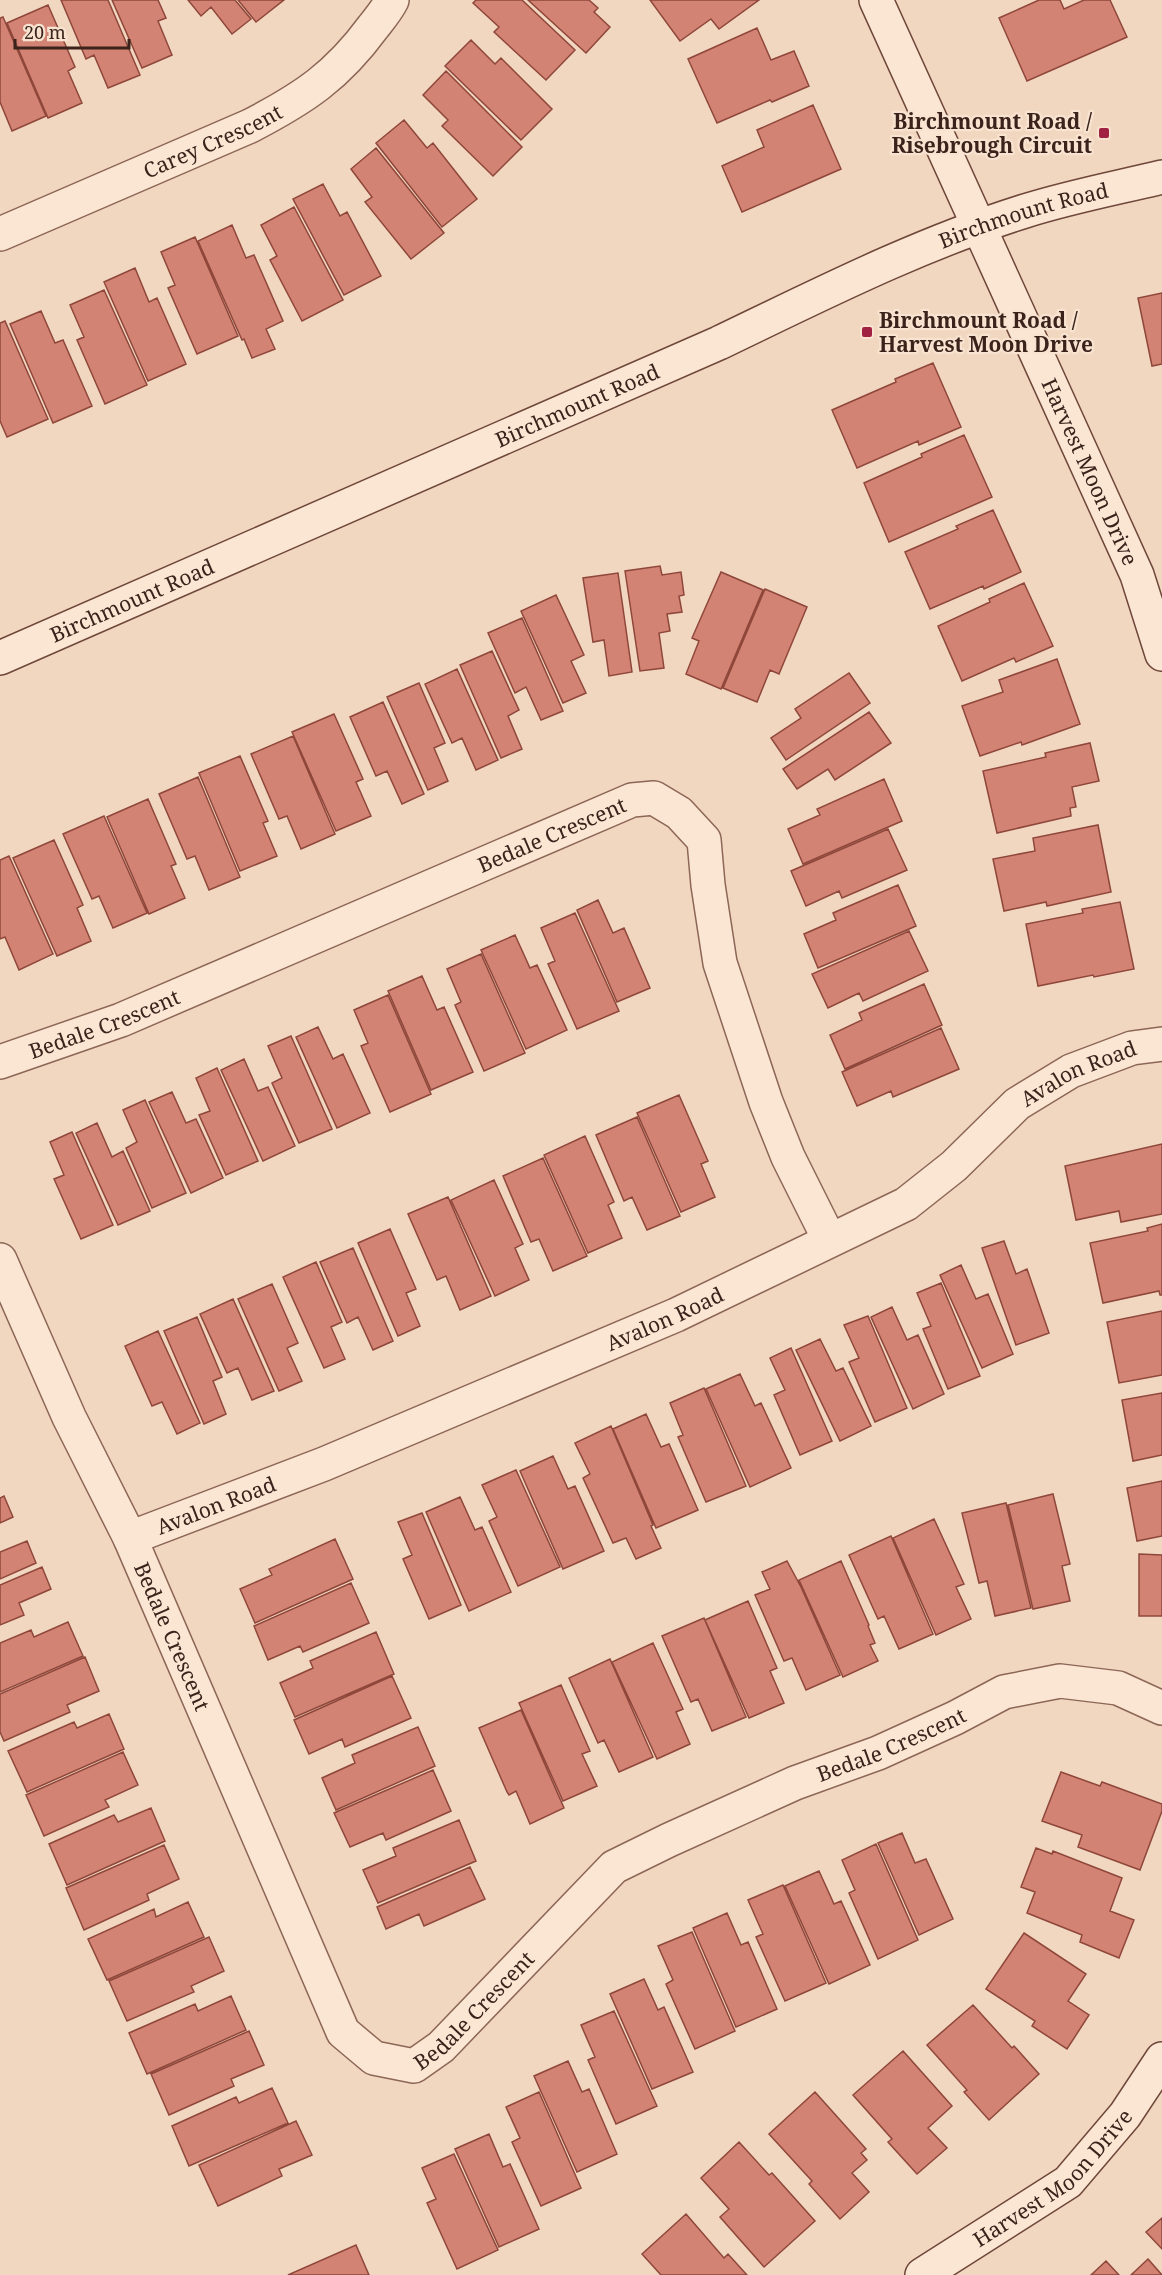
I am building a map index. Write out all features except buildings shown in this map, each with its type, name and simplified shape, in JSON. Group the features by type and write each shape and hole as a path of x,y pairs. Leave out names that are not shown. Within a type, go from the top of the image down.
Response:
{"street":[{"name":"Carey Crescent","path":"0,234 289,106 327,80 357,48 392,0"},
{"name":"Harvest Moon Drive","path":"876,0 1137,575 1162,654"},
{"name":"Birchmount Road","path":"0,658 719,343 844,283 920,250 1026,210 1162,177"},
{"name":"Bedale Crescent","path":"0,1062 4,1058 121,1020 632,800 654,798 679,813 704,840 708,885 720,963 766,1102 788,1157 829,1239"},
{"name":"Avalon Road","path":"130,1538 324,1464 665,1319 906,1204 954,1166 1017,1104 1071,1071 1132,1048 1162,1044"},
{"name":"Bedale Crescent","path":"0,1260 69,1418 130,1538 344,2032 374,2058 414,2066 441,2047 614,1867 795,1783 878,1754 1004,1692 1060,1681 1118,1688 1162,1708"},
{"name":"Harvest Moon Drive","path":"922,2275 1068,2182 1125,2115 1162,2059"}],"place":[{"name":"Birchmount Road / Risebrough Circuit","path":"1104,133"},
{"name":"Birchmount Road / Harvest Moon Drive","path":"867,332"}]}
